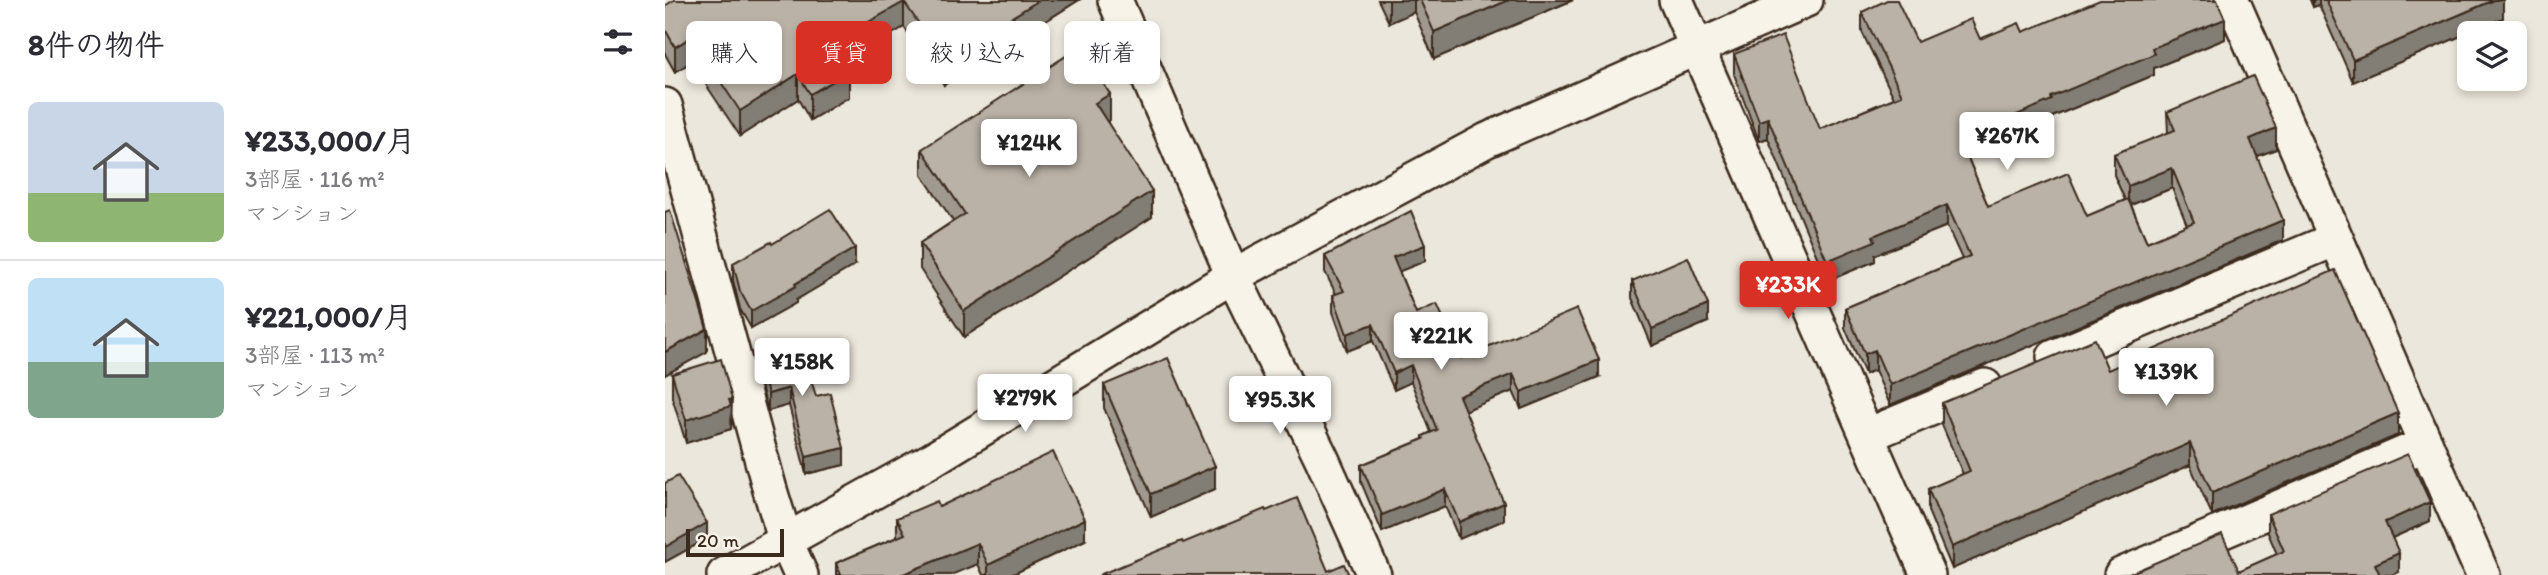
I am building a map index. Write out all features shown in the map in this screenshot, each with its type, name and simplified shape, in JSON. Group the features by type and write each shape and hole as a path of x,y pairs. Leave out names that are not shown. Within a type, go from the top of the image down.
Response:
{"street":[{"path":"1115,0 1233,276 1333,483 1374,575"},
{"path":"1676,0 1928,575"},
{"path":"724,575 933,459 1233,276 1487,140 1806,0"},
{"path":"2232,0 2483,575"},
{"path":"665,105 770,490 786,542 801,575"},
{"path":"1868,435 2336,239"},
{"path":"2121,575 2426,444"}],"building":[{"path":"674,0 1039,0 1006,21 917,21 904,2 870,21 796,21 796,75 740,111 722,84 782,84 782,21 686,21 686,40 675,47 665,29 665,6"},
{"path":"1420,0 1509,0 1434,32"},
{"path":"1887,0 1897,0 1917,42 1971,19 1980,39 2019,23 2023,32 2100,0 2217,0 2225,19 2152,48 2154,54 1960,139 1988,206 2068,173 2087,216 2128,199 2147,242 2194,222 2172,168 2128,186 2114,154 2175,130 2167,112 2253,76 2276,128 2250,139 2283,220 1890,385 1875,350 1865,354 1845,308 1970,256 1947,205 1873,236 1875,241 1827,261 1768,118 1759,121 1734,54 1783,35 1820,129 1902,95 1862,12"},
{"path":"2326,0 2494,0 2353,60"},
{"path":"1064,57 1064,84 1104,84 1110,94 1095,103 1152,191 964,311 920,243 965,214 922,149 1023,84 1050,84 1050,66"},
{"path":"804,84 828,84 810,94"},
{"path":"830,209 855,248 751,311 740,291 733,263 771,242 772,244"},
{"path":"670,210 707,329 665,352 665,212"},
{"path":"1411,211 1425,245 1393,257 1416,313 1437,304 1461,358 1577,309 1599,360 1521,392 1513,374 1459,396 1504,503 1459,522 1445,489 1382,515 1361,465 1424,439 1423,436 1437,430 1411,365 1394,373 1373,324 1347,334 1333,295 1344,291 1325,256"},
{"path":"1688,257 1708,305 1652,329 1632,281"},
{"path":"2335,270 2398,413 2212,493 2190,443 1952,547 1928,489 1970,471 1942,403 2095,339 2108,370"},
{"path":"799,341 816,396 830,393 844,448 806,457 789,388 768,394 757,354"},
{"path":"1168,358 1215,466 1151,494 1104,385"},
{"path":"721,359 732,399 729,400 731,406 686,420 672,374"},
{"path":"1053,452 1085,519 988,565 978,543 901,575 841,575 836,563 905,534 897,518 937,501 939,507"},
{"path":"2408,454 2430,502 2385,522 2399,553 2375,564 2380,575 2117,575 2129,574 2222,534 2239,571 2284,551 2268,514"},
{"path":"678,476 707,523 665,547 665,483"},
{"path":"1297,498 1328,571 1344,564 1349,575 1099,575 1182,541 1183,543"}]}
